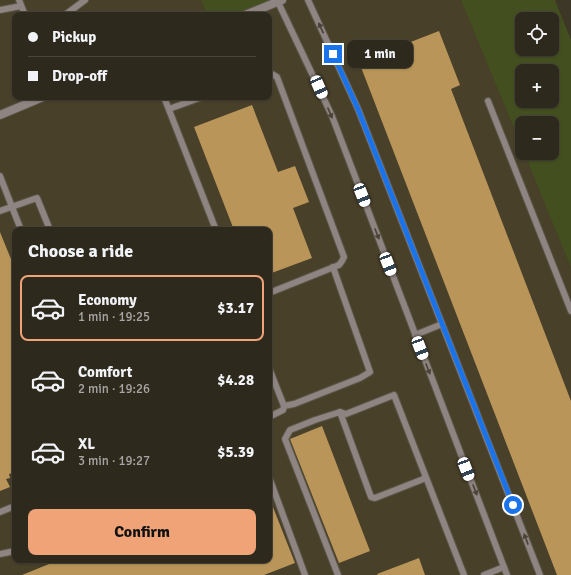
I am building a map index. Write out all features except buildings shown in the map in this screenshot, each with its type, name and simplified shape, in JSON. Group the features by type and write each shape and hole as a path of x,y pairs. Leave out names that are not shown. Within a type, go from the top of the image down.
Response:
{"street":[{"path":"252,12 280,1"},
{"path":"0,115 34,100"}],"lane":[{"path":"69,12 85,0"},
{"path":"308,0 358,109 540,575"},
{"path":"280,1 332,116 507,575"},
{"path":"0,10 20,3"},
{"path":"272,74 277,77 344,257 340,265 272,292"},
{"path":"165,100 215,227"},
{"path":"169,109 194,100"},
{"path":"488,101 571,311"},
{"path":"0,176 20,227"},
{"path":"0,211 38,198 49,227"},
{"path":"272,416 283,410 284,406 294,404 360,378 370,372 333,268"},
{"path":"415,335 442,324"},
{"path":"272,376 284,406"},
{"path":"338,575 285,439 290,430 315,420 340,412 346,414 394,396 464,575"},
{"path":"340,412 371,497 375,498 426,478"},
{"path":"272,484 305,575"},
{"path":"0,512 12,507"},
{"path":"0,554 12,552"},
{"path":"484,575 504,567"}],"shaded area":[{"path":"0,0 201,0 206,12 12,12 12,100 272,100 272,12 252,12 282,0 461,0 515,131 515,160 527,160 571,268 571,575 0,575"}],"green space":[{"path":"201,0 282,0 252,12 206,12"},
{"path":"461,0 555,0 571,40 571,268 527,160 559,160 559,116 515,116 515,131"}],"route":[{"path":"333,54 358,109 513,505"}]}
